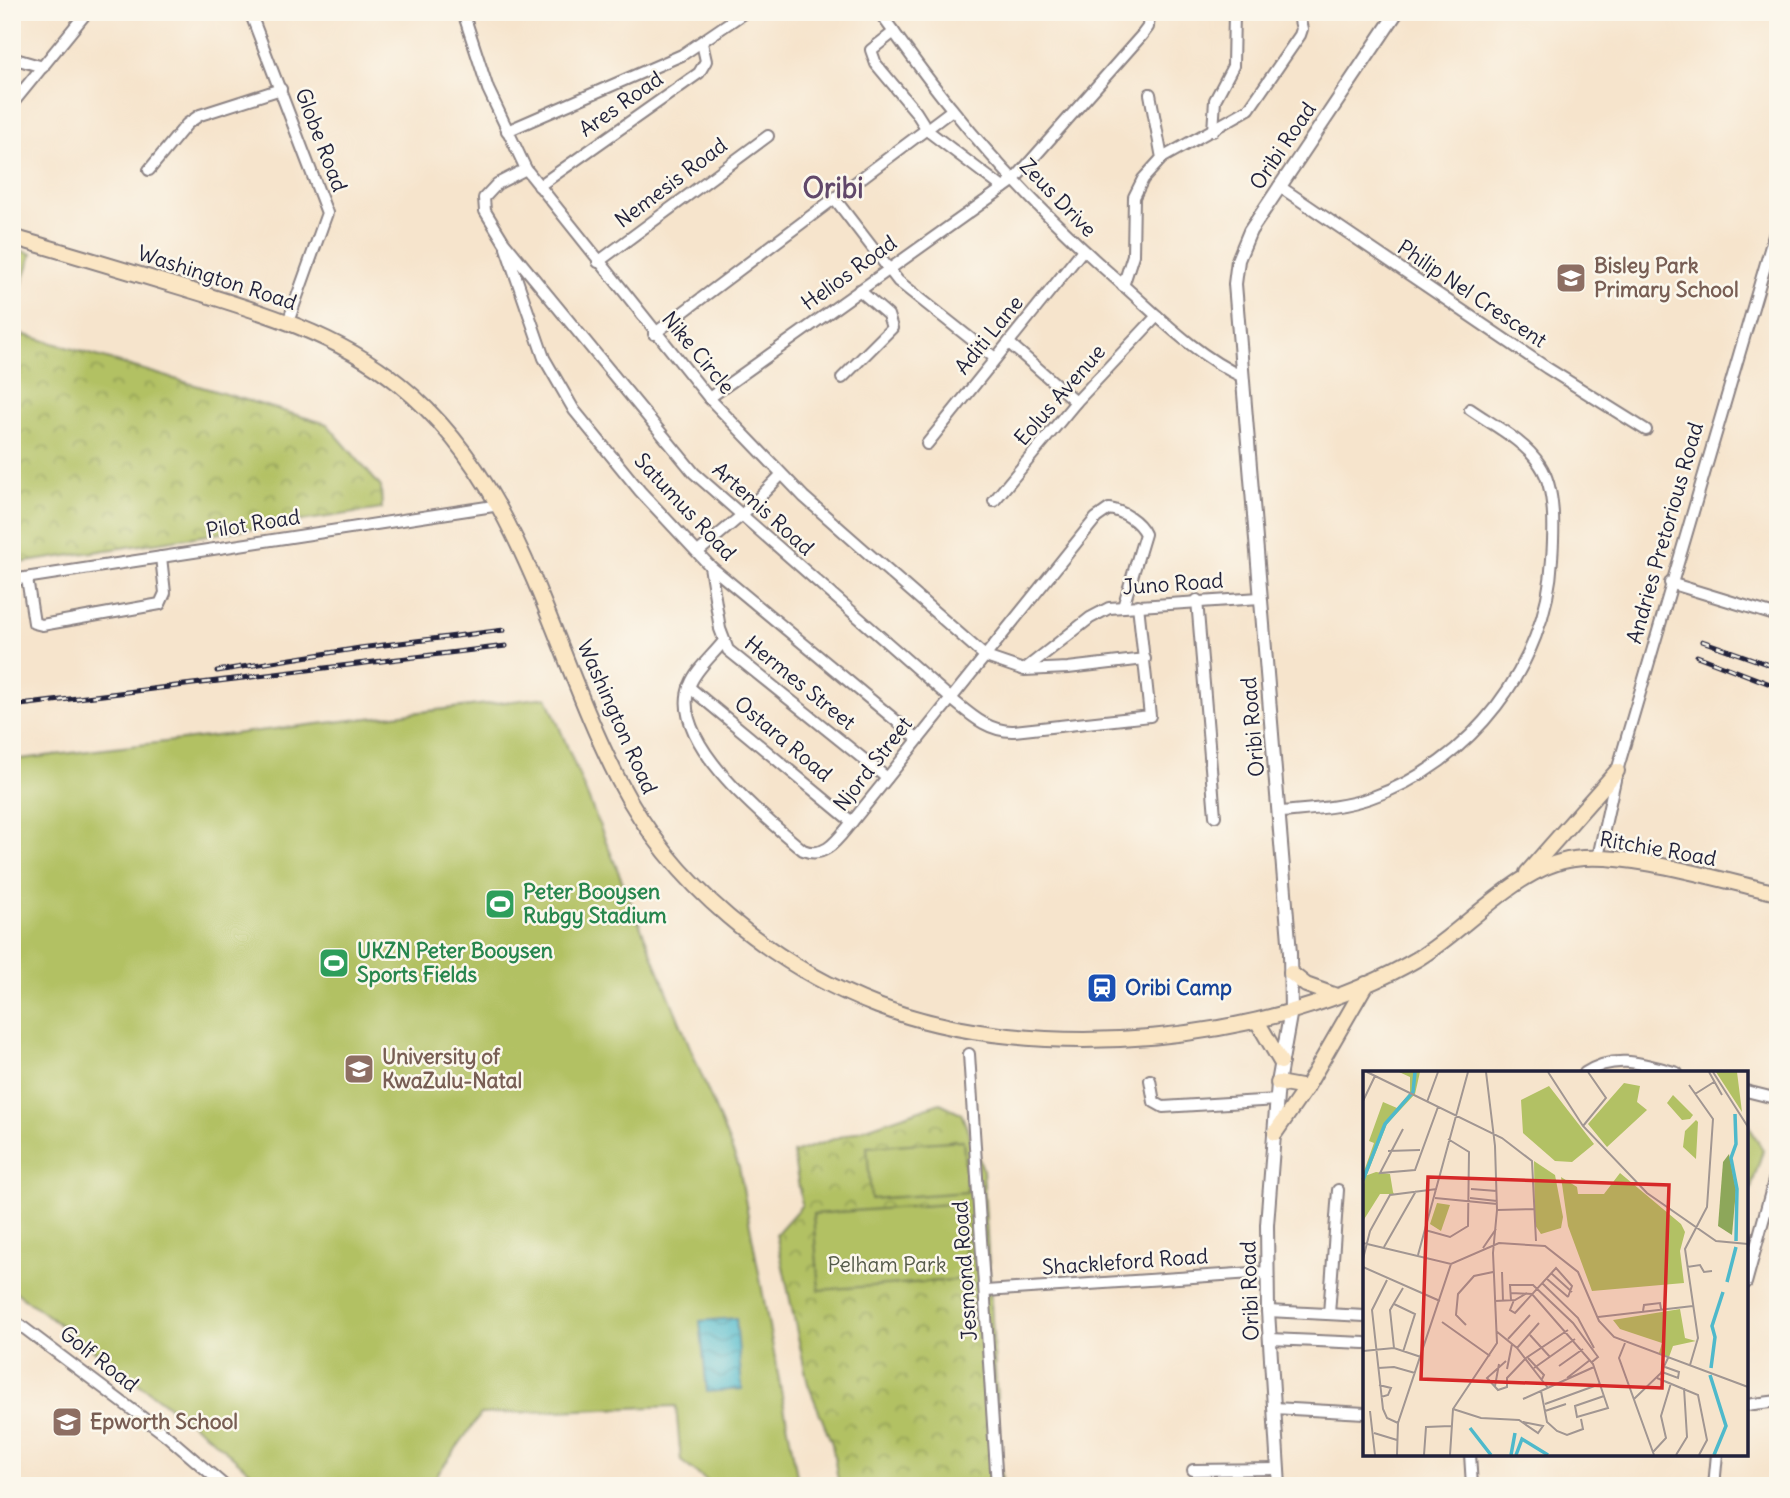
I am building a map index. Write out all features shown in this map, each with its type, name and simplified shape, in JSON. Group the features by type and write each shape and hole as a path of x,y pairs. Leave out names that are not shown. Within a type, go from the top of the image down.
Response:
{"main road":[{"name":"Washington Road","path":"12,237 288,323 360,356 401,385 457,441 500,505 610,762 634,807 659,843 702,891 742,929 769,949 829,984 876,1005 947,1028 1027,1039 1089,1039 1193,1032 1258,1021 1366,984 1396,970"},
{"path":"1522,879 1616,771"},
{"name":"Ritchie Road","path":"1396,970 1438,945 1522,879 1569,859 1619,859 1778,893"},
{"path":"1291,973 1306,985 1334,995"},
{"path":"1275,1133 1306,1088 1366,984"},
{"path":"1258,1021 1281,1062"},
{"path":"1278,1083 1306,1088"}],"street":[{"path":"12,104 87,12"},
{"name":"Globe Road","path":"250,12 327,214 288,323"},
{"name":"Nike Circle","path":"463,12 488,89 526,169 654,334 781,475 986,657"},
{"name":"Ares Road","path":"507,131 647,71 702,43 745,12"},
{"name":"Zeus Drive","path":"879,12 952,110 1013,181 1082,251 1157,316 1221,366 1242,377"},
{"name":"Helios Road","path":"709,398 886,268 1013,181 1142,35 1147,27 1149,12"},
{"path":"1213,131 1215,100 1233,66 1234,12"},
{"path":"1124,286 1133,255 1134,197 1143,179 1163,158 1241,115 1257,100 1300,35 1301,19 1298,12"},
{"name":"Oribi Road","path":"1279,1486 1267,1272 1278,1083 1291,1010 1291,973 1280,811 1242,377 1236,272 1250,232 1397,12"},
{"path":"894,32 872,48 871,55 928,131 1003,188"},
{"name":"Ares Road","path":"539,186 702,69 706,61 702,43"},
{"path":"12,58 43,67"},
{"path":"149,170 187,124 200,115 281,89"},
{"path":"1150,94 1163,158"},
{"path":"654,334 928,131 952,110"},
{"name":"Nemesis Road","path":"598,262 768,136"},
{"name":"Artemis Road","path":"526,169 497,184 484,198 485,211 504,242 677,453 741,516 949,697 984,724 1004,731 1150,716 1145,659"},
{"name":"Philip Nel Crescent","path":"1279,186 1546,368 1646,430"},
{"path":"835,199 886,268 912,293 995,358"},
{"name":"Andries Pretorious Road","path":"1598,858 1616,771 1778,222"},
{"name":"Satumus Road","path":"504,242 544,358 574,410 640,491 710,566 918,739"},
{"name":"Aditi Lane","path":"927,444 1082,251"},
{"path":"842,378 892,328 888,315 859,290"},
{"name":"Eolus Avenue","path":"994,501 1076,402 1157,316"},
{"path":"1009,343 1076,402"},
{"path":"1280,811 1367,799 1419,775 1463,742 1497,705 1513,684 1534,640 1551,583 1553,544 1546,476 1532,454 1470,409"},
{"path":"698,552 741,516 781,475"},
{"name":"Pilot Road","path":"12,580 500,505"},
{"name":"Njord Street","path":"689,687 690,717 698,740 744,799 803,850 813,853 824,851 852,822 949,697 986,657 1101,512 1109,509 1121,512 1141,526 1144,542 1123,607"},
{"path":"27,578 33,623 55,623 160,604 165,593 161,557"},
{"path":"689,687 723,642 710,566"},
{"path":"1670,583 1778,616"},
{"name":"Juno Road","path":"1024,670 1100,612 1138,605 1260,598"},
{"path":"1197,600 1215,816"},
{"path":"986,657 1024,670 1145,659 1138,605"},
{"name":"Hermes Street","path":"723,642 736,657 887,778"},
{"name":"Ostara Road","path":"689,687 852,822"},
{"name":"Jesmond Road","path":"969,1054 997,1486"},
{"path":"1589,1071 1610,1061 1622,1060 1669,1071"},
{"path":"1150,1080 1154,1102 1163,1107 1277,1100"},
{"path":"1748,1092 1778,1099"},
{"path":"1748,1276 1778,1166"},
{"path":"1329,1314 1338,1190"},
{"name":"Shackleford Road","path":"986,1291 1267,1272"},
{"path":"1268,1311 1363,1316"},
{"name":"Golf Road","path":"12,1319 167,1436 225,1486"},
{"path":"1270,1339 1363,1343"},
{"path":"1748,1405 1778,1401"},
{"path":"1275,1408 1363,1413"},
{"path":"1470,1456 1472,1486"},
{"path":"1713,1486 1717,1456"},
{"path":"1192,1470 1278,1469"}],"green space":[{"path":"12,248 32,254 12,315"},
{"path":"12,331 327,424 381,487 382,509 12,564"},
{"name":"UKZN Peter Booysen Sports Fields","path":"547,697 739,1167 799,1486 713,1486 681,1461 676,1406 481,1414 429,1486 266,1486 215,1441 12,1289 12,760"},
{"name":"Pelham Park","path":"940,1103 961,1113 983,1169 1002,1486 839,1486 832,1444 808,1384 776,1234 802,1205 793,1153"},
{"path":"1748,1124 1763,1150 1748,1198"},
{"path":"963,1140 967,1192 871,1199 867,1147"},
{"path":"962,1203 967,1279 819,1290 813,1214"}],"water":[{"path":"736,1318 742,1389 707,1392 700,1321"}],"railway":[{"path":"217,671 360,648 504,630"},
{"path":"1702,641 1778,668"},
{"path":"12,706 506,646"},
{"path":"1697,656 1778,687"}],"place":[{"name":"Bisley Park Primary School","path":"1571,278"},
{"name":"Peter Booysen Rubgy Stadium","path":"500,904"},
{"name":"UKZN Peter Booysen Sports Fields","path":"334,963"},
{"name":"Oribi Camp","path":"1102,988"},
{"name":"University of KwaZulu-Natal","path":"359,1069"},
{"name":"Epworth School","path":"67,1422"}],"district":[{"name":"Oribi","path":"833,188"}]}
